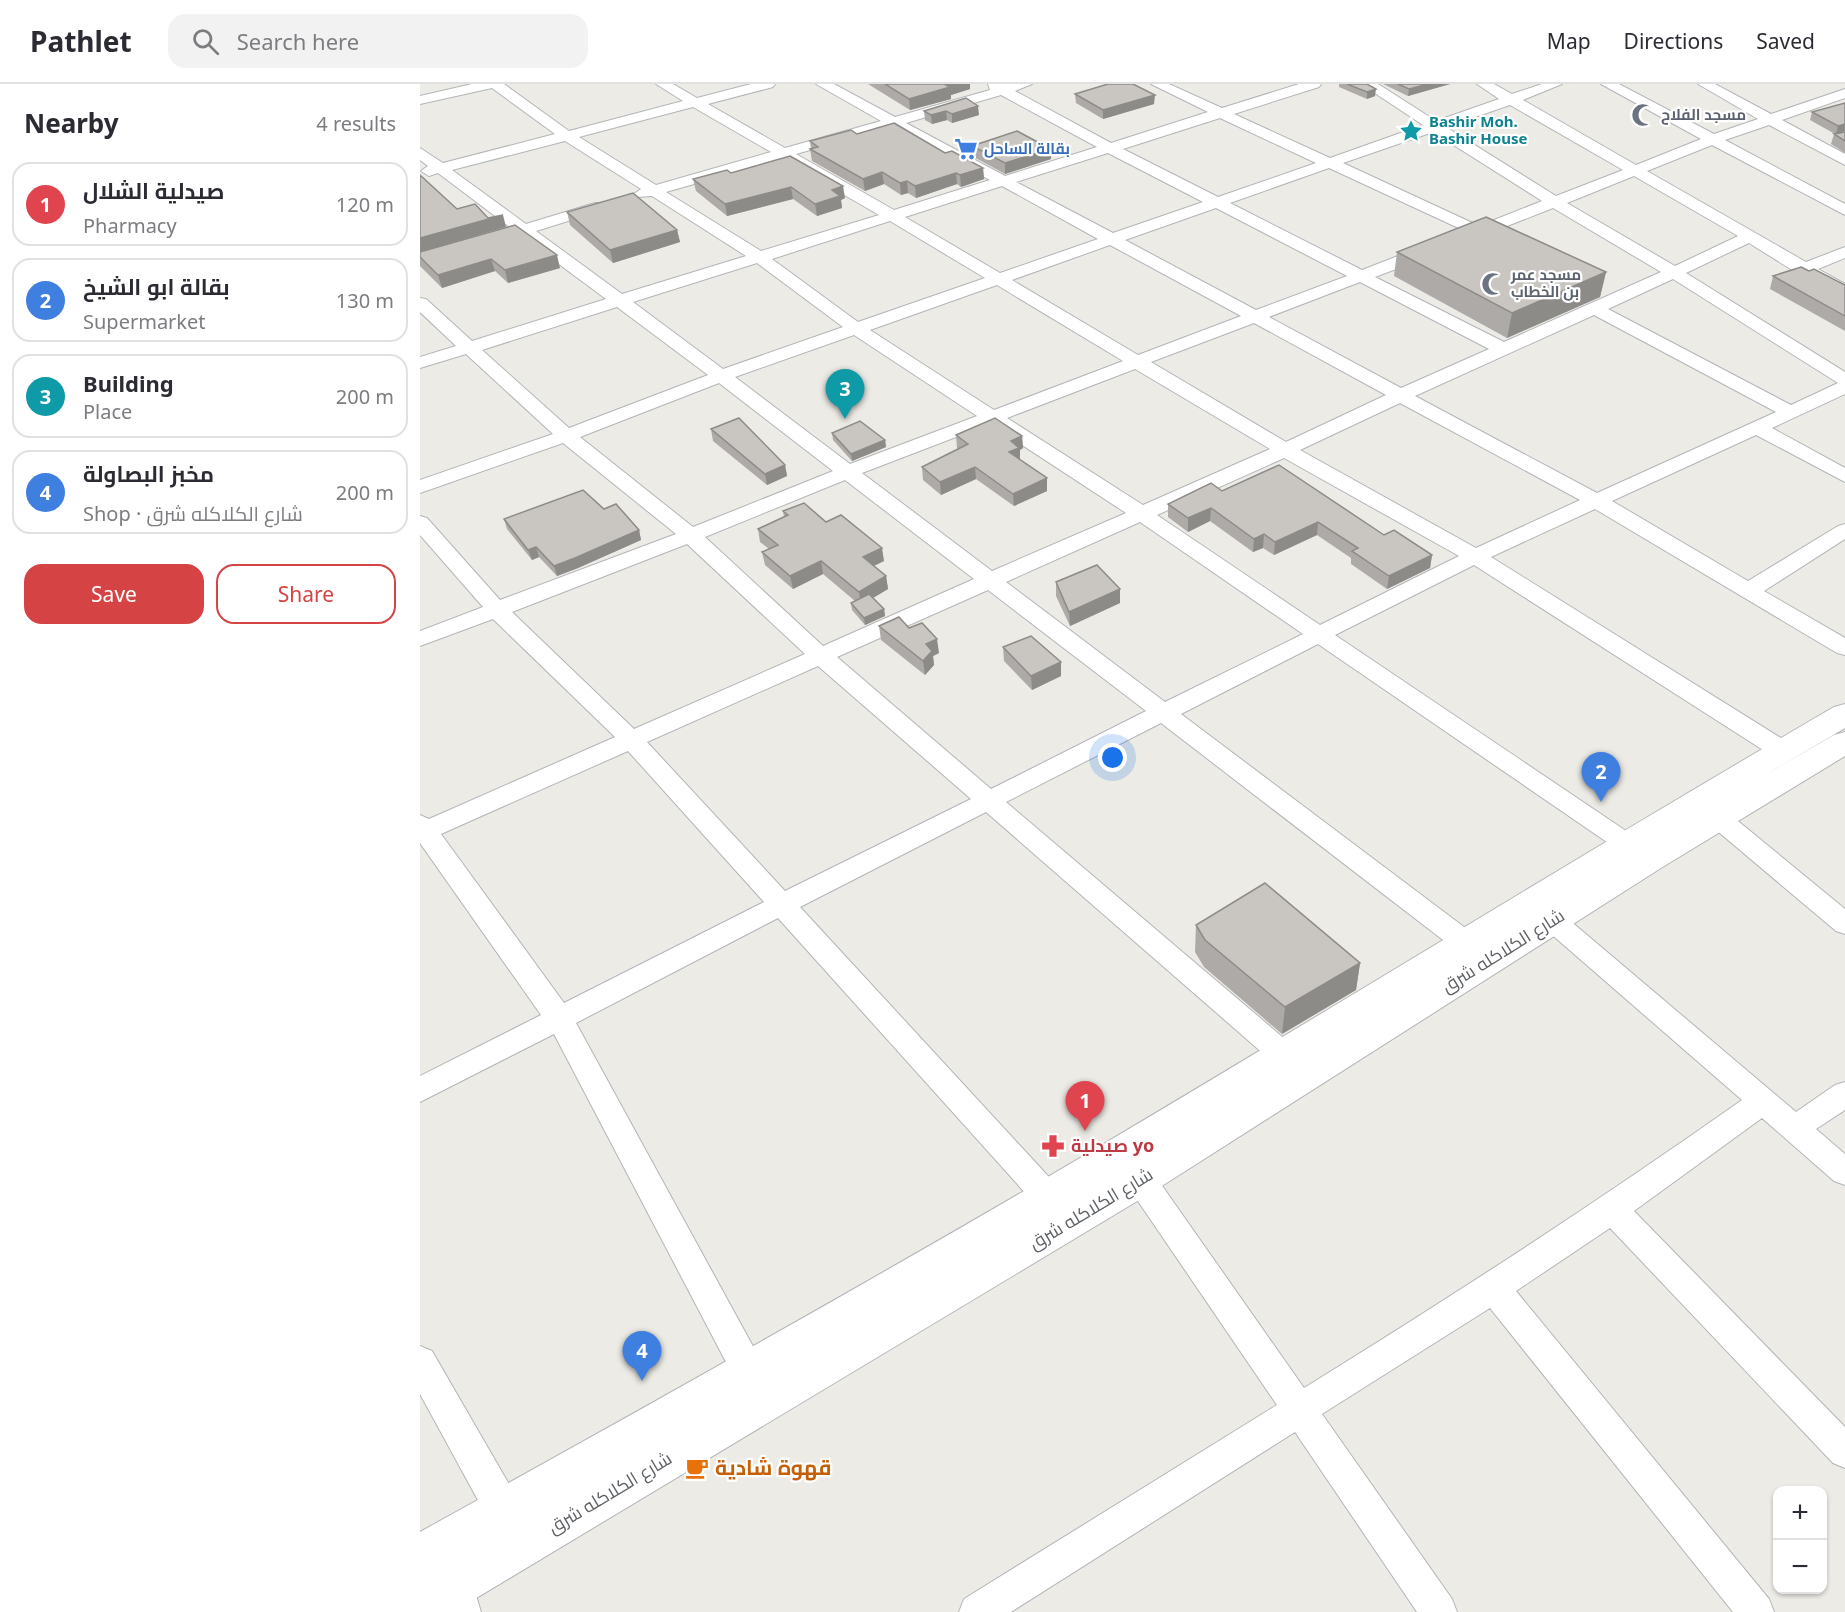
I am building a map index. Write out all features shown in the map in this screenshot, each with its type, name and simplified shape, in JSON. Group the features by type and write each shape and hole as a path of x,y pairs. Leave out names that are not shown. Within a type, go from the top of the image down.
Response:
{"street":[{"path":"420,100 493,84 566,135 760,258 856,329 1142,514 1626,843"},
{"path":"663,84 891,216 1285,450 1475,556 1784,751"},
{"path":"430,171 768,84"},
{"path":"823,84 1005,180 1111,242 1597,501 1845,648"},
{"path":"500,237 653,190 784,154 997,87 1025,84"},
{"path":"1158,84 1509,246"},
{"path":"1368,84 1556,203 1675,273 1845,380"},
{"path":"1484,84 1803,269 1845,291"},
{"path":"420,487 566,436 721,376 1111,242 1555,84"},
{"path":"1608,84 1712,140 1841,203"},
{"path":"1705,84 1845,160"},
{"path":"420,363 760,258 1303,85"},
{"path":"997,87 1108,147 1220,202 1506,350"},
{"path":"420,639 777,502 845,473 1140,363 1556,203 1712,140 1835,101"},
{"path":"420,153 430,171 523,230 621,301 1466,943"},
{"path":"749,1372 560,1020 422,829 632,740 1142,514 1285,450 1399,395 1506,350 1675,273 1749,237"},
{"path":"1803,269 1845,252"},
{"path":"1601,287 1622,296"},
{"path":"420,303 566,436 689,534 820,655 1283,1054"},
{"path":"1595,309 1791,412"},
{"path":"420,1090 780,905 1475,556 1845,387"},
{"path":"1758,428 1845,476"},
{"path":"420,522 496,609 632,740 1048,1197"},
{"path":"1748,591 1845,530"},
{"name":"شارع الكلاكله شرق","path":"420,1558 749,1372 1048,1197 1626,843 1845,714"},
{"name":"شارع الكلاكله شرق","path":"420,1605 460,1598 1140,1179 1552,920 1845,742"},
{"path":"1718,818 1845,924"},
{"path":"1552,920 1845,1172"},
{"path":"1794,1129 1845,1094"},
{"path":"977,1612 1494,1288 1612,1209 1762,1102"},
{"path":"1140,1179 1439,1612"},
{"path":"1612,1209 1845,1450"},
{"path":"1494,1288 1756,1612"},
{"path":"420,1362 504,1511"}],"building":[{"path":"885,84 948,84 946,85 950,87 909,99"},
{"path":"1108,84 1133,84 1155,95 1103,110 1075,94"},
{"path":"1347,84 1367,84 1376,89 1367,92"},
{"path":"1398,84 1428,84 1409,89"},
{"path":"966,98 978,106 952,114 946,111 931,115 924,111"},
{"path":"1845,103 1845,124 1838,126 1812,112"},
{"path":"894,123 945,153 952,151 983,168 960,175 956,173 915,186 907,181 900,183 882,172 863,179 810,149 818,147 810,141 851,130 857,134"},
{"path":"1017,131 1051,149 1005,163 972,146"},
{"path":"1845,132 1845,141 1834,134"},
{"path":"790,156 843,186 832,190 840,196 815,204 791,187 725,204 693,179 727,170 731,173"},
{"path":"420,175 457,209 475,204 488,218 503,215 420,238"},
{"path":"633,193 677,230 610,250 567,212"},
{"path":"1486,217 1606,272 1512,313 1397,252"},
{"path":"515,225 557,255 505,270 491,259 438,275 420,257 420,252"},
{"path":"1801,267 1809,271 1814,269 1845,285 1845,316 1773,276"},
{"path":"739,418 785,465 765,474 711,429"},
{"path":"995,418 1022,436 1011,441 1019,448 1009,452 1047,478 1013,494 975,467 940,482 922,467 968,444 956,435"},
{"path":"860,421 885,440 851,454 832,433"},
{"path":"1279,465 1384,535 1394,530 1432,555 1389,576 1352,551 1358,548 1318,522 1275,542 1264,534 1254,539 1211,508 1188,518 1168,504 1211,483 1222,491"},
{"path":"583,490 604,509 616,504 639,530 554,566 536,547 528,550 504,519"},
{"path":"804,503 826,522 841,515 882,548 863,557 886,576 859,592 821,561 790,576 762,552 778,545 758,529 788,515 783,511"},
{"path":"1097,565 1120,589 1069,612 1056,582"},
{"path":"869,594 884,609 864,618 851,603"},
{"path":"899,617 909,628 922,623 937,639 926,644 932,651 923,661 879,626"},
{"path":"1031,636 1061,662 1031,676 1003,647"},
{"path":"1265,883 1360,963 1285,1007 1205,940 1196,925"}],"place":[{"name":"مسجد الفلاح","path":"1643,115"},
{"name":"Bashir Moh. Bashir House","path":"1411,131"},
{"name":"بقالة الساحل","path":"966,149"},
{"name":"مسجد عمر بن الخطاب","path":"1493,284"},
{"name":"Building","path":"845,419"},
{"name":"بقالة ابو الشيخ","path":"1601,802"},
{"name":"صيدلية الشلال","path":"1085,1131"},
{"name":"صيدلية yo","path":"1053,1146"},
{"name":"مخبز البصاولة","path":"642,1381"},
{"name":"قهوة شادية","path":"697,1468"}]}
